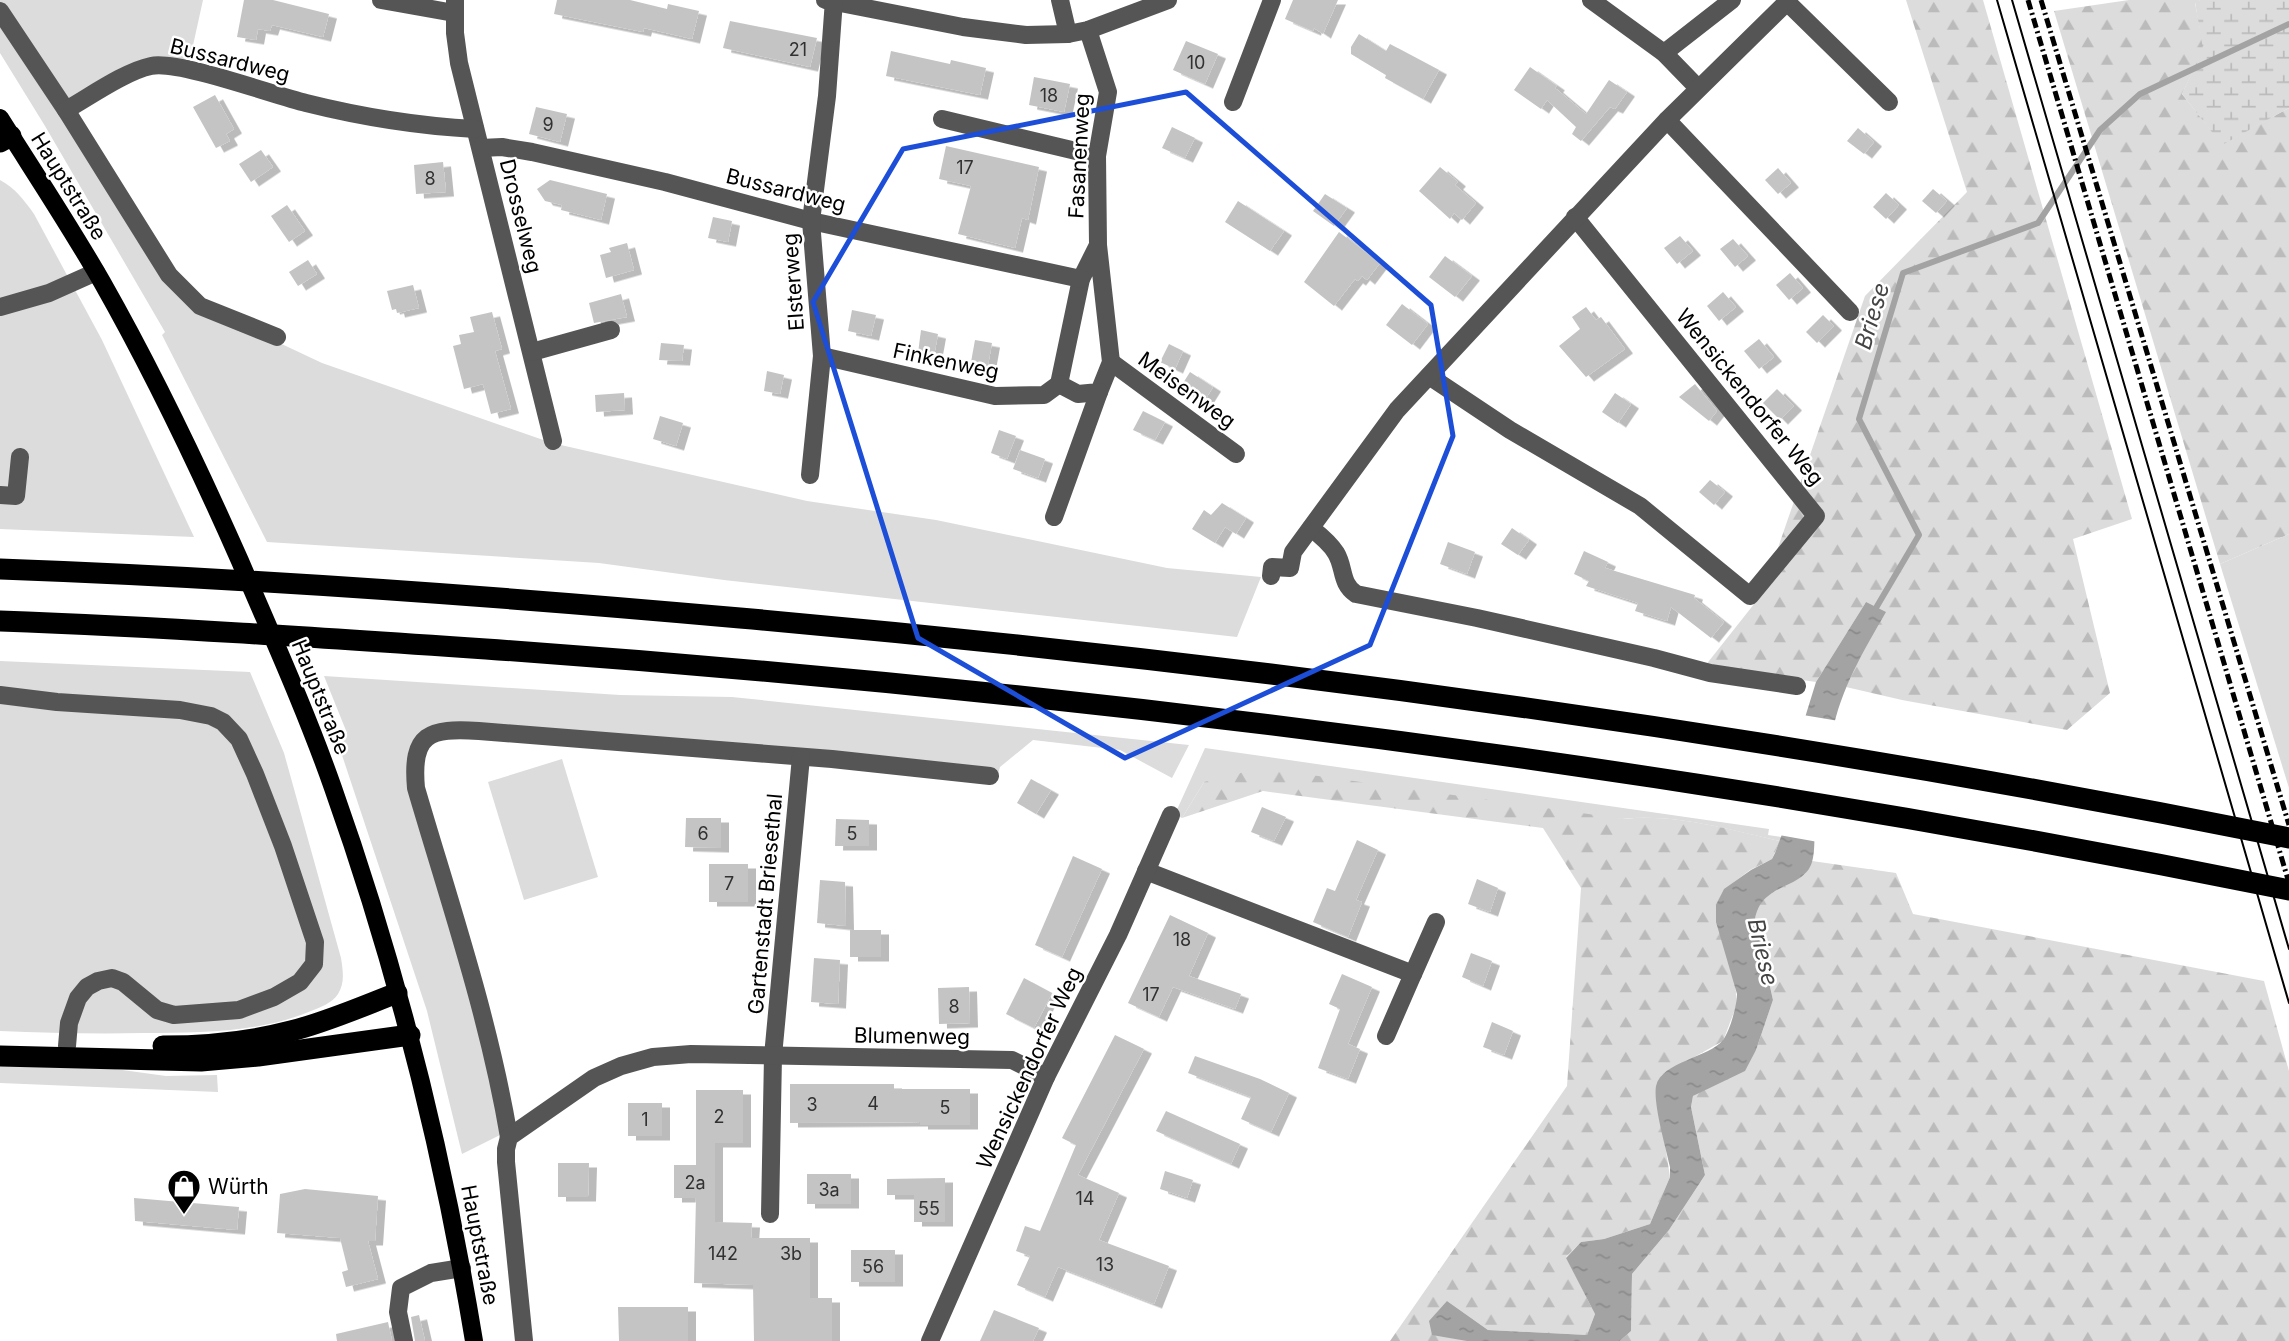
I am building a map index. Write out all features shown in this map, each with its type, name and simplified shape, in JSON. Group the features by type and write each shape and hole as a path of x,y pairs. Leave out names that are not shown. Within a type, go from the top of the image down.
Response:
{"highway":[{"path":"0,555 84,572"},
{"path":"0,569 481,595 874,630 1123,656 1410,692 1783,748 1996,783 2289,838"},
{"path":"0,621 306,636 659,661 940,687 1168,712 1379,738 1773,797 2289,890"},
{"path":"0,628 52,623"},
{"path":"0,1045 186,1046 257,1039 293,1031 397,993"},
{"path":"0,1056 201,1061 410,1035"}],"main road":[{"name":"Hauptstraße","path":"4,132 96,272 155,381 204,480 312,732 353,847 410,1035 443,1171 474,1341"}],"street":[{"path":"381,0 454,6"},
{"path":"1060,0 1068,34"},
{"path":"831,1 962,27 1026,35 1068,34 1088,30 1168,0"},
{"path":"1233,102 1272,0"},
{"path":"1591,0 1664,53 1698,88"},
{"path":"1664,53 1732,0"},
{"name":"Elsterweg","path":"810,475 822,356 811,220 827,96 831,1"},
{"path":"1271,576 1272,567 1290,568 1293,552 1397,410 1667,120 1788,1 1889,102"},
{"name":"Drosselweg","path":"454,6 459,63 553,441"},
{"name":"Hauptstraße","path":"0,11 66,110 158,259 180,288 210,311 277,337"},
{"name":"Fasanenweg","path":"1054,517 1111,362 1098,245 1097,156 1108,92 1088,30"},
{"name":"Bussardweg","path":"66,110 135,72 158,65 188,70 360,115 415,124 475,129"},
{"path":"942,119 1097,156"},
{"path":"1667,120 1850,312"},
{"name":"Bussardweg","path":"481,148 502,147 532,152 664,182 811,220 1081,279"},
{"name":"Wensickendorfer Weg","path":"1429,376 1510,430 1640,506 1750,596 1816,516 1575,217"},
{"name":"Fasanenweg","path":"1059,384 1081,279 1098,245"},
{"path":"0,307 49,293 96,272"},
{"path":"532,352 611,330"},
{"name":"Finkenweg","path":"822,356 995,396 1044,395 1059,384"},
{"name":"Meisenweg","path":"1111,362 1236,454"},
{"path":"1059,384 1078,394 1099,392"},
{"path":"0,495 16,496 20,457"},
{"path":"1311,528 1336,552 1343,578 1348,588 1356,594 1477,618 1710,673 1797,686"},
{"path":"0,695 57,702 180,710 211,716 223,722 239,739 255,774 283,846 315,942 314,964 300,982 274,998 239,1010 174,1015 157,1010 122,982 112,978 97,981 87,987 78,998 69,1023 67,1046"},
{"path":"524,1341 506,1162 509,1137 484,1017 416,788 414,770 417,752 423,742 432,733 453,730 801,757 990,776"},
{"name":"Gartenstadt Briesethal","path":"774,1056 801,757"},
{"name":"Wensickendorfer Weg","path":"930,1341 1046,1077 1118,934 1171,815"},
{"path":"1146,871 1413,974"},
{"path":"1386,1037 1436,922"},
{"name":"Blumenweg","path":"509,1137 594,1078 621,1066 666,1055 1012,1060 1046,1077"},
{"path":"771,1214 774,1056"},
{"path":"404,1341 398,1312 401,1288 424,1276 462,1268"}],"highlighted area":[{"path":"1186,92 1431,305 1453,436 1370,645 1125,758 918,638 813,302 903,149"}],"green space":[{"path":"0,0 203,0 188,68 165,63 67,107 0,6"},
{"path":"1906,0 1983,0 2132,519 2073,539 2110,693 2067,730 1846,687 1866,602 1816,682 1705,666 1762,594 1865,296 1967,192"},
{"path":"2129,0 2200,0 2195,3 2204,49 2182,94 2222,144 2289,108 2289,534 2220,564 2054,11"},
{"path":"2289,0 2289,108 2222,145 2182,94 2203,49 2195,2"},
{"path":"0,17 188,300 322,363 552,443 807,501 936,520 1167,568 1261,577 1237,637 724,580 599,563 267,542 162,335 165,332 0,53"},
{"path":"0,180 23,199 34,214 102,340 194,537 0,529"},
{"path":"2289,534 2289,788 2220,564"},
{"path":"0,661 250,672 284,753 341,958 343,981 336,997 322,1006 291,1018 250,1028 186,1033 0,1031"},
{"path":"324,676 620,695 732,697 1189,745 1172,778 1120,750 1033,740 1000,767 996,781 478,735 430,742 419,768 512,1129 462,1154 427,1011 335,734 347,733"},
{"path":"1205,748 1769,829 1768,835 1782,837 1780,841 1662,818 1622,819 1204,782 1182,818 1175,814"},
{"path":"562,759 598,877 524,900 488,782"},
{"path":"1261,768 1624,819 1682,820 1780,841 1772,859 1750,870 1725,889 1737,1004 1723,1041 1662,1075 1656,1086 1670,1177 1650,1224 1604,1239 1581,1242 1566,1257 1595,1314 1587,1335 1488,1330 1447,1301 1467,1341 1390,1341 1567,1086 1581,888 1543,828 1263,791 1182,818 1204,782"},
{"path":"1812,861 1896,873 1913,914 2264,981 2289,1071 2289,1341 1620,1341 1631,1331 1632,1274 1669,1230 1705,1175 1691,1107 1693,1096 1709,1087 1756,1050 1773,1000 1755,919 1757,906 1765,897 1805,874"},
{"path":"0,1065 93,1066 166,1076 217,1075 218,1092 0,1083"}],"water":[{"path":"1866,602 1886,612 1854,671 1836,717 1815,830 1812,862 1800,878 1765,899 1755,920 1773,1000 1756,1050 1745,1071 1693,1096 1691,1107 1705,1175 1669,1230 1632,1274 1631,1331 1620,1341 1467,1341 1432,1335 1429,1321 1447,1301 1488,1330 1587,1335 1595,1314 1566,1258 1581,1242 1604,1239 1650,1224 1670,1177 1656,1104 1656,1086 1667,1071 1723,1040 1736,1005 1737,994 1716,922 1716,905 1724,889 1772,859 1775,853 1785,826 1803,724 1816,682"}],"pier":[{"path":"1803,715 1839,721 1818,842 1779,835"}],"building":[{"path":"244,0 273,0 329,14 323,37 272,25 270,31 258,29 256,40 237,37"},
{"path":"557,0 630,0 667,9 668,4 699,11 692,39 644,28 643,32 554,14"},
{"path":"1293,0 1338,0 1323,34 1314,28 1313,31 1285,19"},
{"path":"730,21 817,38 810,67 723,48"},
{"path":"1359,34 1386,51 1390,44 1439,70 1423,99 1385,78 1386,75 1351,54 1351,47"},
{"path":"1186,41 1218,54 1205,84 1173,70"},
{"path":"891,51 950,64 951,60 986,68 980,95 886,76"},
{"path":"1530,67 1557,86 1555,88 1586,114 1609,80 1627,92 1615,109 1610,107 1581,141 1572,134 1576,127 1547,100 1541,109 1514,90"},
{"path":"1034,77 1070,84 1064,112 1029,105"},
{"path":"215,95 234,129 226,134 230,141 216,148 193,107"},
{"path":"536,107 567,114 560,142 529,134"},
{"path":"1172,127 1195,138 1185,158 1162,148"},
{"path":"1858,128 1874,142 1864,154 1847,141"},
{"path":"946,146 1039,167 1028,220 1022,218 1015,248 958,234 971,186 939,179"},
{"path":"261,150 273,167 251,182 239,164"},
{"path":"443,162 446,192 416,194 414,165"},
{"path":"1440,167 1458,182 1455,185 1476,203 1462,220 1454,213 1450,219 1419,191"},
{"path":"1778,168 1791,183 1778,194 1765,180"},
{"path":"550,180 607,194 601,220 561,210 562,205 545,201 537,189"},
{"path":"1933,189 1947,201 1936,213 1922,201"},
{"path":"1886,193 1899,205 1886,219 1873,207"},
{"path":"1325,194 1347,208 1334,226 1313,211"},
{"path":"1238,201 1284,231 1270,251 1225,222"},
{"path":"287,205 305,231 289,242 271,216"},
{"path":"713,217 732,221 728,242 708,238"},
{"path":"1339,232 1380,263 1367,280 1362,276 1358,281 1355,279 1334,306 1304,282"},
{"path":"1680,236 1693,251 1677,264 1664,248"},
{"path":"1733,239 1748,256 1735,267 1720,249"},
{"path":"627,243 634,270 606,278 600,255 611,252 609,248"},
{"path":"1445,256 1472,276 1455,297 1429,277"},
{"path":"308,260 317,274 298,286 289,272"},
{"path":"1790,273 1803,288 1789,300 1776,285"},
{"path":"413,285 419,308 397,313 396,309 392,310 387,291"},
{"path":"1723,292 1736,307 1719,321 1707,306"},
{"path":"621,294 627,317 594,323 589,303"},
{"path":"1402,304 1428,324 1412,345 1386,325"},
{"path":"1586,307 1596,320 1601,317 1625,349 1586,377 1559,346 1580,329 1572,317"},
{"path":"852,310 876,315 871,336 848,331"},
{"path":"492,312 502,349 495,351 511,409 491,414 483,384 464,389 453,346 461,344 459,335 474,332 470,317"},
{"path":"1823,315 1834,326 1817,343 1806,332"},
{"path":"921,330 938,334 934,356 918,353"},
{"path":"1759,339 1774,357 1759,369 1744,351"},
{"path":"975,340 992,343 988,365 971,362"},
{"path":"661,343 684,345 682,361 659,360"},
{"path":"1169,344 1183,351 1175,369 1160,362"},
{"path":"767,371 784,375 780,394 764,391"},
{"path":"1190,372 1213,387 1203,403 1180,388"},
{"path":"1695,384 1717,411 1709,421 1679,397"},
{"path":"1777,389 1794,406 1780,420 1763,403"},
{"path":"624,393 625,410 596,412 595,395"},
{"path":"1615,393 1631,404 1618,423 1602,412"},
{"path":"1143,411 1165,422 1155,440 1133,430"},
{"path":"660,416 683,423 676,446 653,439"},
{"path":"999,430 1016,436 1007,459 991,453"},
{"path":"1020,450 1045,459 1038,478 1013,469"},
{"path":"1710,480 1725,492 1714,505 1699,492"},
{"path":"1222,503 1246,518 1236,534 1225,527 1215,543 1192,529 1204,510 1211,515"},
{"path":"1512,528 1529,540 1518,555 1501,544"},
{"path":"1448,542 1475,552 1467,574 1440,564"},
{"path":"1584,551 1608,562 1605,568 1695,595 1694,598 1724,622 1711,638 1671,607 1667,621 1635,611 1638,603 1586,586 1589,581 1574,574"},
{"path":"1031,779 1051,790 1036,814 1017,803"},
{"path":"1262,807 1286,817 1274,841 1251,832"},
{"path":"686,818 721,818 721,848 685,847"},
{"path":"836,819 869,820 869,846 835,846"},
{"path":"1357,840 1378,850 1356,900 1362,902 1348,937 1313,922 1327,888 1335,891"},
{"path":"1073,856 1102,869 1062,957 1035,945"},
{"path":"709,864 748,864 748,902 709,902"},
{"path":"1477,879 1498,888 1490,912 1468,904"},
{"path":"820,880 845,882 846,926 817,923"},
{"path":"1170,915 1208,933 1189,976 1241,994 1235,1009 1173,987 1159,1017 1128,1003"},
{"path":"850,930 881,930 881,957 850,957"},
{"path":"1471,953 1492,961 1483,986 1462,977"},
{"path":"814,958 840,960 838,1004 811,1002"},
{"path":"1342,974 1372,987 1348,1044 1360,1049 1348,1079 1318,1068 1340,1009 1329,1004"},
{"path":"1024,978 1052,993 1034,1028 1006,1014"},
{"path":"969,987 970,1023 939,1024 938,988"},
{"path":"1492,1022 1513,1031 1504,1055 1483,1047"},
{"path":"1115,1035 1144,1049 1078,1175 1119,1193 1099,1240 1169,1266 1154,1304 1058,1267 1045,1297 1017,1285 1030,1256 1016,1251 1025,1226 1040,1231 1076,1145 1062,1138"},
{"path":"1195,1056 1260,1079 1289,1093 1271,1132 1241,1119 1251,1097 1188,1073"},
{"path":"790,1084 894,1084 894,1089 970,1089 970,1125 920,1125 920,1122 790,1123"},
{"path":"696,1090 743,1090 743,1143 715,1143 715,1222 752,1223 751,1238 810,1238 810,1298 832,1298 832,1341 754,1341 753,1285 694,1283 696,1198 674,1198 674,1165 696,1165"},
{"path":"628,1103 662,1103 662,1136 628,1136"},
{"path":"1166,1111 1240,1144 1231,1164 1156,1131"},
{"path":"558,1163 589,1163 588,1197 558,1197"},
{"path":"1165,1171 1193,1180 1187,1198 1160,1189"},
{"path":"807,1174 851,1174 851,1204 807,1204"},
{"path":"945,1178 945,1222 914,1222 914,1195 887,1195 887,1179"},
{"path":"305,1189 378,1196 375,1241 368,1241 378,1279 346,1287 342,1272 348,1270 340,1238 277,1233 280,1194"},
{"name":"Würth","path":"134,1198 239,1207 237,1230 135,1221"},
{"path":"851,1250 895,1250 895,1282 851,1282"},
{"path":"618,1307 688,1307 688,1341 619,1341"},
{"path":"994,1310 1039,1328 1033,1341 980,1341"},
{"path":"419,1315 425,1341 415,1341 411,1317"},
{"path":"388,1322 392,1341 337,1341 336,1334"}],"waterway":[{"name":"Briese","path":"1873,613 1919,535 1859,419 1903,273 2038,223 2100,130 2140,94 2289,24"}],"tram line":[{"path":"1997,0 2289,1003"},
{"path":"2012,0 2289,949"}],"railway":[{"path":"2028,0 2289,883"},
{"path":"2041,0 2289,825"}],"place":[{"name":"Würth","path":"184,1216"}]}
